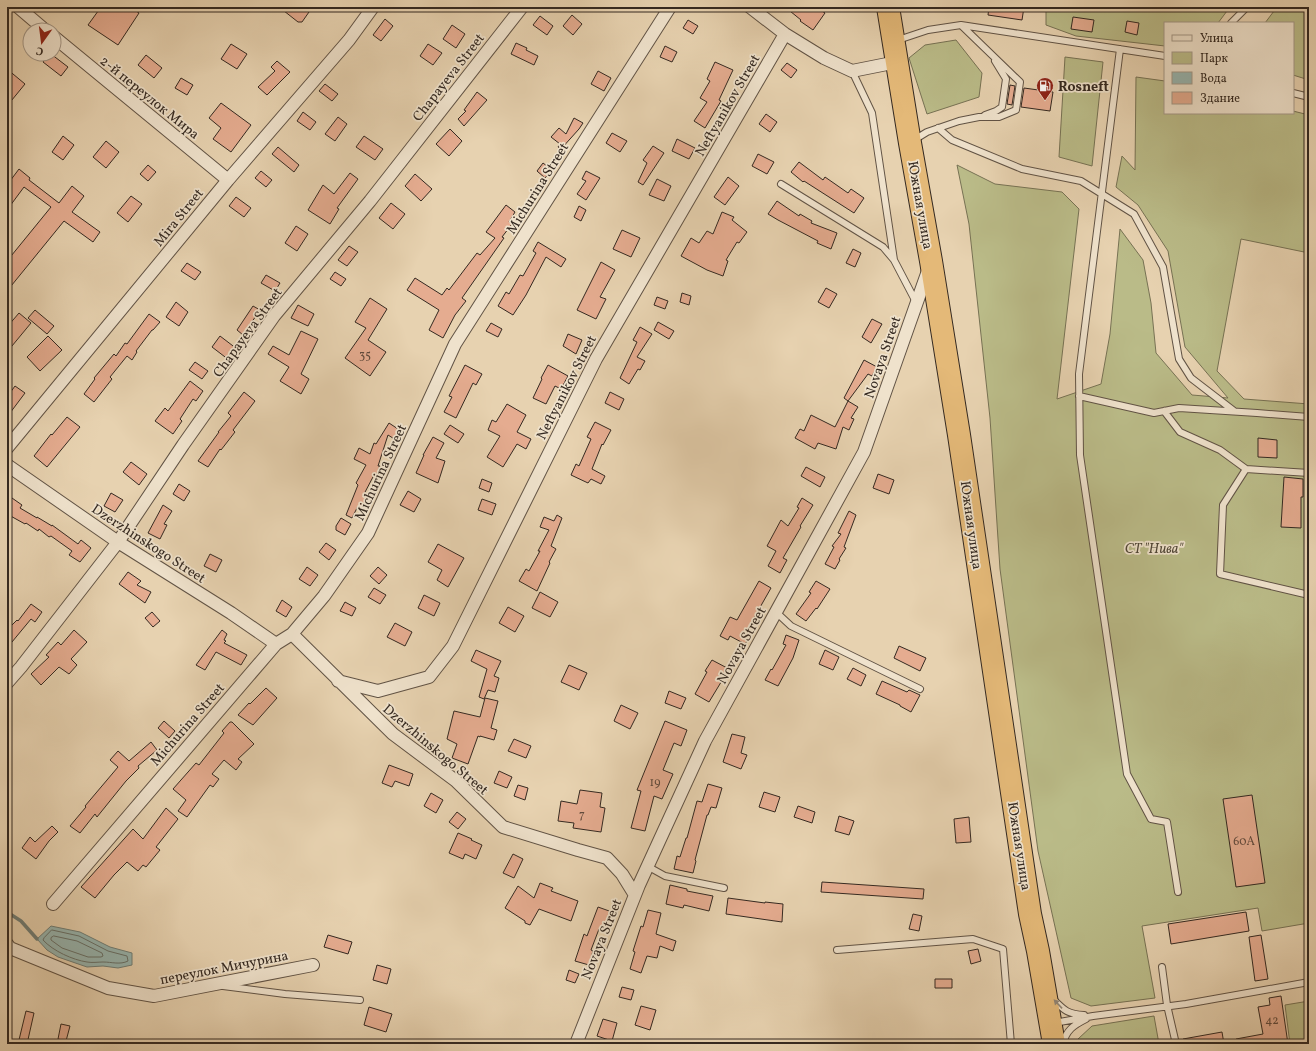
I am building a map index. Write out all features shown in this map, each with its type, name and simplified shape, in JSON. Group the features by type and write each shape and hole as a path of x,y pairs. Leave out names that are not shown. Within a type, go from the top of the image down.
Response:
{"highway":[{"name":"Южная улица","path":"888,7 959,435 1030,914 1038,950 1052,1034"}],"street":[{"path":"18,7 36,22"},
{"name":"Mira Street","path":"7,448 228,180 349,40 373,7"},
{"name":"Chapayeva Street","path":"7,683 118,542 183,445 274,316 370,201 522,7"},
{"name":"Michurina Street","path":"53,904 276,644 292,634 324,596 368,533 456,344 670,7"},
{"path":"750,7 785,34 824,58 852,71 896,52"},
{"name":"Neftyanikov Street","path":"338,681 378,691 429,676 453,646 596,359 785,34"},
{"name":"2-й переулок Мира","path":"62,44 228,180"},
{"name":"Novaya Street","path":"576,1044 635,895 706,741 864,452 931,261"},
{"name":"Dzerzhinskogo Street","path":"7,465 118,542 276,644"},
{"name":"Dzerzhinskogo Street","path":"292,634 393,734 456,781 502,827 607,858 622,874 635,895"},
{"name":"переулок Мичурина","path":"7,944 10,948 108,988 154,996 313,965"}],"lane":[{"path":"1232,22 1247,7"},
{"path":"961,25 1020,82 1016,110 999,117 979,117"},
{"path":"896,52 928,30 961,25 1164,56"},
{"path":"1120,49 1079,374 1080,455 1127,774 1151,819 1167,822 1178,892"},
{"path":"910,143 926,132 960,121 996,112 1002,107 1006,79 990,53"},
{"path":"852,71 872,113 894,260"},
{"path":"1294,93 1309,97"},
{"path":"938,128 952,140 1022,169 1081,181 1134,214 1163,267 1179,359 1191,378 1234,411"},
{"path":"780,184 883,247 894,260 916,304"},
{"path":"1079,396 1154,413 1179,408 1309,417"},
{"path":"1164,411 1180,432 1220,450 1246,469 1309,473"},
{"path":"1246,469 1223,505 1220,574 1309,595"},
{"path":"777,613 791,626 920,689"},
{"path":"648,866 665,876 724,888"},
{"path":"1030,914 1052,998 1064,1010 1072,1015 1093,1016 1186,1004 1309,982"},
{"path":"837,950 973,939 1003,949 1011,1044"},
{"path":"1162,967 1167,1006 1176,1044"},
{"path":"211,985 285,994 360,1000"},
{"path":"1052,1034 1093,1016"},
{"path":"1063,1044 1064,1038 1073,1026 1093,1016"}],"green space":[{"path":"1046,7 1230,7 1219,22 1164,22 1164,46 1076,36 1046,25"},
{"path":"1277,7 1309,7 1309,80 1294,75 1294,22 1266,22"},
{"path":"956,40 982,73 979,97 927,114 909,58 925,45"},
{"path":"1065,57 1103,62 1092,166 1059,157"},
{"name":"СТ \"Нива\"","path":"1136,77 1164,81 1164,114 1294,114 1294,111 1309,115 1309,253 1241,239 1217,371 1244,399 1309,404 1309,923 1262,931 1258,908 1142,926 1155,998 1091,1006 1071,998 1038,851 1000,569 990,418 969,224 957,165 995,184 1062,192 1079,209 1057,399 1101,384 1110,334 1120,229 1143,260 1151,303 1156,353 1192,395 1228,398 1185,347 1168,251 1138,205 1116,187 1122,156 1135,170"},
{"path":"1309,1001 1309,1044 1290,1044 1285,1005"},
{"path":"1154,1016 1159,1044 1079,1044 1078,1039 1092,1026"}],"water":[{"path":"51,926 80,932 110,947 132,953 132,965 118,968 103,966 87,967 58,957 47,950 37,939"}],"building":[{"path":"101,7 130,7 139,13 118,45 88,25"},
{"path":"279,7 302,7 309,12 302,22 298,22"},
{"path":"785,7 816,7 825,13 813,30 800,21 801,20"},
{"path":"989,7 1024,7 1022,20 988,15"},
{"path":"572,15 582,24 573,35 563,26"},
{"path":"540,16 553,26 547,35 533,25"},
{"path":"1073,17 1094,20 1092,32 1071,29"},
{"path":"385,19 393,26 381,41 373,35"},
{"path":"688,20 698,26 693,34 683,28"},
{"path":"1127,21 1139,23 1137,35 1125,32"},
{"path":"452,25 465,34 456,48 443,39"},
{"path":"516,43 527,48 526,50 538,56 534,65 511,54"},
{"path":"231,44 247,54 237,69 221,59"},
{"path":"428,44 442,53 433,65 420,56"},
{"path":"665,46 677,52 672,62 660,57"},
{"path":"146,55 162,68 154,78 138,65"},
{"path":"277,61 290,72 267,95 258,87 275,71 271,67"},
{"path":"43,62 61,62 68,67 61,76"},
{"path":"715,62 733,70 719,100 721,101 705,128 694,121 707,102 700,98 710,81 707,79"},
{"path":"787,63 797,70 791,78 781,70"},
{"path":"7,69 25,84 7,106"},
{"path":"598,71 611,78 604,91 591,84"},
{"path":"181,78 193,85 187,95 175,88"},
{"path":"325,84 338,94 332,101 319,91"},
{"path":"1010,85 1015,86 1012,105 1007,104"},
{"path":"1024,88 1053,92 1050,111 1021,107"},
{"path":"477,92 487,100 464,126 458,119 466,111 464,110"},
{"path":"221,103 251,125 231,152 213,139 221,128 209,118"},
{"path":"303,112 316,122 310,130 297,121"},
{"path":"766,114 777,122 770,132 759,124"},
{"path":"338,117 347,124 335,141 325,134"},
{"path":"574,118 583,123 561,149 558,147 560,144 551,137 559,128 566,134"},
{"path":"450,129 462,141 449,156 436,144"},
{"path":"612,133 627,141 620,152 606,143"},
{"path":"63,136 74,145 63,160 52,152"},
{"path":"364,136 383,149 375,160 356,147"},
{"path":"677,139 695,148 689,159 672,151"},
{"path":"106,141 119,152 106,168 93,157"},
{"path":"653,146 664,153 643,185 638,182 647,163 643,160"},
{"path":"278,147 299,165 294,172 272,154"},
{"path":"758,154 774,162 767,174 752,166"},
{"path":"799,162 823,180 825,177 848,193 851,189 864,198 854,213 804,181 803,182 791,172"},
{"path":"543,163 552,170 545,178 537,171"},
{"path":"148,165 156,172 148,181 140,174"},
{"path":"19,169 30,178 29,180 59,203 72,186 84,196 72,212 100,232 93,242 64,221 7,291 7,261 51,207 24,187 7,210 7,185"},
{"path":"261,171 272,180 266,187 255,178"},
{"path":"586,171 600,178 586,200 577,194 586,181 582,179"},
{"path":"350,173 358,179 337,208 339,209 330,224 308,210 323,185 334,194"},
{"path":"415,174 432,189 421,201 405,186"},
{"path":"728,177 739,186 725,205 714,197"},
{"path":"657,179 671,186 664,201 649,195"},
{"path":"131,196 142,204 128,222 117,213"},
{"path":"236,197 251,208 244,217 229,206"},
{"path":"777,201 799,216 800,214 812,221 811,223 837,233 831,249 817,243 818,241 768,214"},
{"path":"391,203 405,214 393,229 379,218"},
{"path":"506,205 515,212 509,222 512,224 502,237 504,238 462,298 466,301 455,315 443,338 429,330 439,310 407,290 415,278 442,295 447,288 449,290 477,253 480,255 495,238 486,232"},
{"path":"579,206 586,210 581,221 574,217"},
{"path":"722,212 734,217 732,220 747,232 739,243 737,242 726,260 728,261 723,276 707,270 681,256 691,238 699,243 707,231 713,234"},
{"path":"296,226 308,234 297,251 285,243"},
{"path":"622,230 640,238 631,257 613,249"},
{"path":"538,242 566,259 561,267 546,257 526,295 513,315 498,306 506,292 509,294 520,275 523,276 536,253 533,251"},
{"path":"349,246 358,252 347,266 338,260"},
{"path":"853,249 861,253 855,267 846,263"},
{"path":"601,262 615,270 600,297 606,299 596,319 577,310"},
{"path":"187,263 201,272 195,280 181,271"},
{"path":"335,272 346,279 341,286 330,279"},
{"path":"266,275 280,283 275,291 261,283"},
{"path":"826,288 837,294 829,308 818,302"},
{"path":"682,293 691,296 689,305 680,302"},
{"path":"657,297 668,301 665,309 654,305"},
{"path":"370,298 387,309 368,340 386,352 370,376 345,358 366,328 355,322"},
{"path":"176,302 188,312 179,326 166,317"},
{"path":"298,305 314,314 308,326 291,318"},
{"path":"253,306 260,310 243,335 237,330"},
{"path":"35,310 54,326 47,334 28,318"},
{"path":"19,313 31,323 7,352 7,327"},
{"path":"149,314 160,322 136,351 137,352 132,360 127,356 110,377 112,379 94,402 84,394 95,379 94,378 114,354 116,356 125,343 127,344"},
{"path":"872,319 882,324 871,343 862,337"},
{"path":"658,322 674,331 669,339 654,330"},
{"path":"491,323 502,329 498,337 486,331"},
{"path":"640,327 652,334 637,357 645,361 629,384 620,378 637,342 633,340"},
{"path":"301,331 318,339 301,374 309,379 301,394 280,381 289,367 268,354 273,346 289,355"},
{"path":"568,334 582,340 576,354 563,346"},
{"path":"48,336 62,350 40,371 27,357"},
{"path":"220,336 237,349 229,360 212,347"},
{"path":"864,360 877,367 872,376 868,374 848,401 844,398"},
{"path":"195,362 208,371 202,379 189,370"},
{"path":"465,365 482,374 476,385 473,383 456,418 444,412 452,397 449,396"},
{"path":"548,365 568,376 561,389 555,386 546,404 533,398"},
{"path":"190,381 203,391 196,401 193,399 180,419 182,421 173,434 155,421 165,408 168,411"},
{"path":"15,386 25,393 7,417 7,397"},
{"path":"244,392 255,401 233,430 235,432 221,450 220,449 208,467 198,461 231,416 228,413"},
{"path":"610,392 624,399 619,410 605,403"},
{"path":"848,401 858,407 851,418 854,419 849,430 843,427 836,449 818,443 815,449 795,438 800,429 804,431 811,415 835,427"},
{"path":"507,404 526,415 517,432 531,439 526,449 517,444 503,467 487,457 500,436 488,430 492,420 496,422"},
{"path":"67,417 80,427 47,467 34,456 51,434 52,435"},
{"path":"595,422 611,430 603,445 602,444 592,469 605,476 601,484 591,479 588,483 571,475 576,464 579,466 591,439 587,437"},
{"path":"389,423 401,431 396,440 388,435 376,476 374,475 363,496 367,498 362,508 358,506 352,518 346,515 358,485 356,483 366,465 354,459 359,448 370,454 374,443 376,444"},
{"path":"450,425 464,434 458,443 444,434"},
{"path":"433,437 444,443 436,458 445,461 438,483 416,473 423,455"},
{"path":"1258,438 1277,440 1277,458 1258,457"},
{"path":"131,462 147,474 139,485 123,472"},
{"path":"806,467 825,477 820,487 801,476"},
{"path":"878,474 894,480 889,494 873,488"},
{"path":"1284,477 1303,479 1303,497 1301,497 1301,528 1281,527"},
{"path":"482,479 492,483 489,492 479,488"},
{"path":"179,484 190,491 184,501 173,494"},
{"path":"408,491 421,499 414,512 400,505"},
{"path":"111,493 123,500 115,512 104,506"},
{"path":"12,498 22,505 20,508 52,525 78,544 81,540 91,548 80,562 69,555 72,551 51,536 49,537 39,529 38,531 26,523 25,524 7,514 7,504"},
{"path":"802,498 813,505 783,558 787,560 780,573 768,566 776,551 767,546 781,520 788,526 799,508 797,507"},
{"path":"482,499 496,504 492,515 478,510"},
{"path":"163,505 172,511 164,524 167,525 160,539 148,533"},
{"path":"849,511 856,515 844,547 846,548 835,569 825,564 834,547 832,546 841,534 838,533"},
{"path":"557,515 562,518 551,546 556,549 537,591 519,581 526,569 529,571 549,530 540,527 544,517 554,521"},
{"path":"341,518 351,524 345,535 336,530 336,526"},
{"path":"326,543 336,550 329,560 319,552"},
{"path":"438,544 464,558 448,587 437,580 442,570 428,562"},
{"path":"210,554 222,560 216,572 204,566"},
{"path":"307,567 318,575 310,586 299,579"},
{"path":"378,567 387,575 379,584 370,576"},
{"path":"128,572 141,581 137,585 151,592 145,603 119,584"},
{"path":"759,581 771,588 746,632 751,634 745,644 730,636 728,640 720,636 730,617 737,620"},
{"path":"816,581 830,589 817,609 816,608 806,621 796,614 811,593 809,592"},
{"path":"374,588 386,595 380,604 368,597"},
{"path":"540,592 558,602 550,617 532,608"},
{"path":"424,595 440,603 434,616 418,608"},
{"path":"282,600 292,607 286,617 276,611"},
{"path":"345,602 356,608 352,616 340,611"},
{"path":"31,604 42,612 35,622 31,619 7,648 7,630 17,620 18,621"},
{"path":"508,607 524,616 515,632 499,623"},
{"path":"152,612 160,621 153,627 145,618"},
{"path":"395,623 412,632 405,646 387,637"},
{"path":"74,630 87,642 71,659 77,665 69,674 59,667 41,685 31,674 49,657 46,655 58,642 61,645"},
{"path":"222,630 227,634 224,640 226,641 224,643 247,655 241,665 216,652 205,670 196,665"},
{"path":"786,635 799,640 793,658 778,686 765,680 786,645 783,644"},
{"path":"899,646 926,658 920,671 894,658"},
{"path":"476,650 501,661 494,676 499,678 495,692 488,690 484,699 479,697 487,669 471,661"},
{"path":"825,650 839,657 833,670 819,664"},
{"path":"712,660 729,669 709,702 695,694 707,672 705,671"},
{"path":"569,665 587,673 579,690 561,682"},
{"path":"853,668 866,675 861,686 847,679"},
{"path":"882,681 907,692 909,690 920,695 911,712 876,694"},
{"path":"266,688 277,698 253,725 238,715"},
{"path":"669,691 686,698 681,709 665,703"},
{"path":"485,698 498,701 491,728 497,730 494,740 478,736 468,764 452,758 457,744 447,739 454,711 480,717"},
{"path":"621,705 638,713 630,729 614,721"},
{"path":"164,721 175,731 169,738 158,728"},
{"path":"665,721 687,730 681,746 674,743 663,770 673,774 662,799 654,796 645,831 631,828 641,791 637,790"},
{"path":"230,722 232,722 254,744 238,759 242,762 236,770 224,760 212,774 219,779 213,787 210,785 187,817 178,811 186,800 173,789 196,763 199,765 224,733 222,731"},
{"path":"732,734 745,737 741,753 747,755 741,769 723,762"},
{"path":"514,739 531,746 526,758 508,751"},
{"path":"151,742 157,750 138,766 139,768 126,781 97,817 95,814 80,833 70,826 118,767 110,760 118,751 129,761"},
{"path":"389,765 413,774 409,786 395,781 392,787 382,783"},
{"path":"499,771 512,777 507,788 494,783"},
{"path":"708,784 722,788 716,808 711,807 707,815 693,873 674,869 677,856 680,857 687,838 697,801 702,802"},
{"path":"518,785 528,788 525,800 514,796"},
{"path":"580,790 602,793 600,807 605,808 601,832 573,828 574,823 558,821 561,801 577,804"},
{"path":"764,792 780,797 775,812 759,807"},
{"path":"431,793 443,800 436,813 424,806"},
{"path":"1252,795 1265,883 1236,887 1223,799"},
{"path":"798,806 815,812 812,823 794,817"},
{"path":"166,808 178,819 156,847 160,850 146,867 143,865 138,871 127,862 95,898 81,887 133,829 143,839"},
{"path":"457,812 466,819 458,829 449,822"},
{"path":"839,816 854,821 849,835 835,831"},
{"path":"969,817 971,842 956,843 954,819"},
{"path":"52,826 58,832 49,841 36,859 22,848 30,837 35,842"},
{"path":"458,833 482,845 476,859 465,854 463,859 449,853"},
{"path":"513,854 523,859 514,878 503,873"},
{"path":"822,882 924,889 923,899 821,892"},
{"path":"540,883 553,888 551,891 578,901 571,921 539,909 530,925 505,908 518,886 534,898"},
{"path":"670,885 687,889 687,891 713,896 709,911 684,905 683,908 666,904"},
{"path":"728,898 783,904 782,922 726,914"},
{"path":"598,907 612,912 604,931 599,929 591,950 593,951 589,965 575,961 584,934 587,936"},
{"path":"648,910 661,913 656,934 676,941 673,951 660,946 657,958 647,956 641,973 630,969 635,952 633,951"},
{"path":"1246,912 1249,931 1171,944 1168,924"},
{"path":"913,914 922,916 919,931 909,929"},
{"path":"328,935 352,942 348,954 324,947"},
{"path":"1261,935 1268,979 1255,981 1249,937"},
{"path":"978,949 981,961 971,964 968,951"},
{"path":"377,965 391,969 387,984 373,980"},
{"path":"569,970 579,974 575,983 566,980"},
{"path":"935,979 952,979 952,988 935,988"},
{"path":"622,987 634,990 631,1000 619,997"},
{"path":"1281,996 1288,1044 1236,1044 1236,1039 1263,1034 1258,1007 1270,1005 1269,998"},
{"path":"641,1006 656,1010 650,1030 635,1025"},
{"path":"369,1007 392,1014 386,1032 364,1025"},
{"path":"26,1011 34,1013 27,1044 18,1044"},
{"path":"603,1019 617,1023 612,1041 597,1036"},
{"path":"61,1024 70,1026 66,1041 58,1039"},
{"path":"1222,1032 1224,1044 1183,1044 1183,1039"}],"waterway":[{"path":"7,912 21,921 37,939"}],"place":[{"name":"Rosneft","path":"1045,101"}]}
